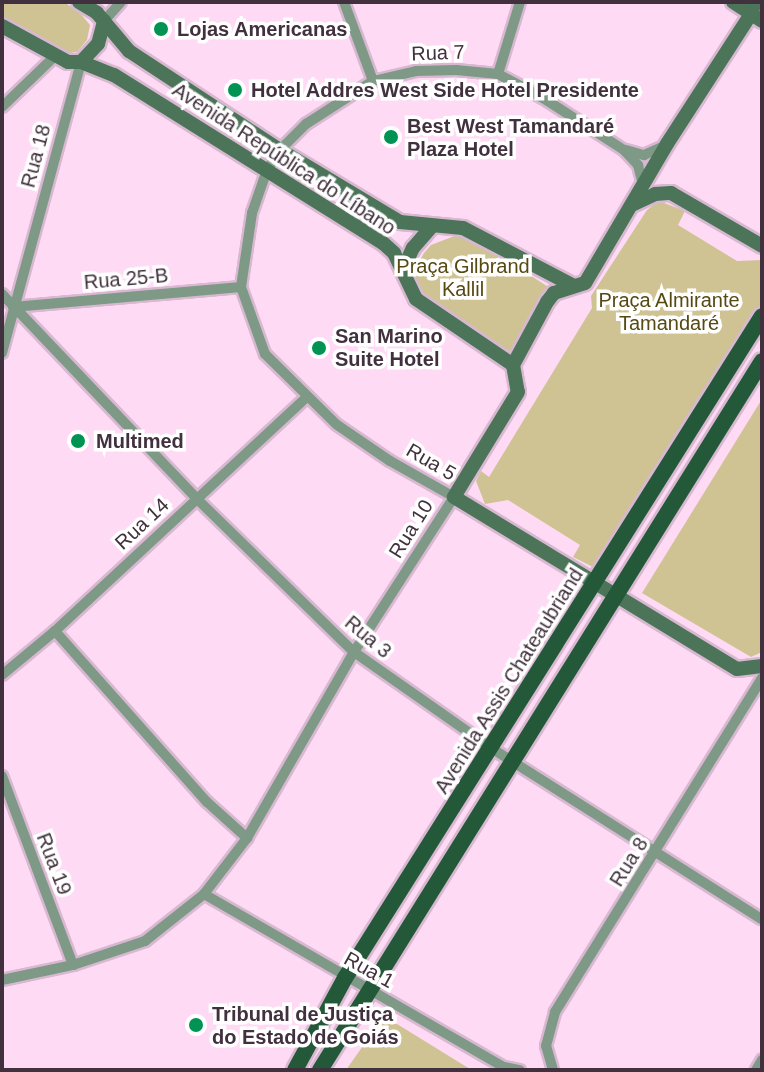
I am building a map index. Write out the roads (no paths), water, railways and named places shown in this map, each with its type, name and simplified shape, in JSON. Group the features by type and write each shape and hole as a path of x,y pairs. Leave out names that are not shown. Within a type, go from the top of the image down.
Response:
{"main road":[{"name":"Avenida República do Líbano","path":"79,2 104,21 129,51 280,150 400,222 431,227 448,224 463,228 572,285"},
{"path":"733,2 756,12"},
{"name":"Rua 10","path":"454,497 518,392 513,365 547,302 554,293 585,283 667,144 756,12"},
{"path":"81,62 98,44 104,21"},
{"name":"Avenida República do Líbano","path":"2,26 68,62 81,62 114,75 383,243 394,253 416,299 513,365"},
{"path":"634,204 655,194 671,193 762,246"},
{"path":"403,270 413,248 431,227"},
{"name":"Avenida Assis Chateaubriand","path":"295,1070 345,978 762,316"},
{"path":"320,1070 367,990 762,361"},
{"name":"Rua 5","path":"454,497 737,669 762,666"}],"street":[{"path":"104,21 121,2"},
{"path":"344,2 373,81"},
{"path":"498,74 520,2"},
{"path":"2,107 55,56"},
{"name":"Rua 18","path":"2,353 81,62"},
{"name":"Rua 7","path":"267,170 280,150 306,124 373,81 416,71 498,74 543,98 624,150 638,165 643,185"},
{"path":"624,150 644,155 667,144"},
{"name":"Rua 5","path":"267,170 252,213 241,287 265,354 336,424 390,461 454,497"},
{"name":"Rua 25-B","path":"13,307 241,287"},
{"name":"Rua 3","path":"2,294 196,498 354,652 491,748 762,919"},
{"name":"Rua 14","path":"2,675 55,631 307,397"},
{"name":"Rua 10","path":"2,980 73,965 145,941 204,894 247,838 354,652 454,497"},
{"path":"55,631 207,802 247,838"},
{"name":"Rua 8","path":"553,1070 546,1046 555,1012 761,682"},
{"name":"Rua 19","path":"2,776 73,965"},
{"name":"Rua 1","path":"204,894 504,1067 520,1070"},
{"path":"756,1070 762,1060"}],"place":[{"name":"Lojas Americanas","path":"161,29"},
{"name":"Hotel Addres West Side Hotel Presidente","path":"235,90"},
{"name":"Best West Tamandaré Plaza Hotel","path":"391,137"},
{"name":"San Marino Suite Hotel","path":"319,348"},
{"name":"Multimed","path":"78,441"},
{"name":"Tribunal de Justiça do Estado de Goiás","path":"196,1025"}],"park label":[{"name":"Praça Gilbrand Kallil","path":"463,278"},
{"name":"Praça Almirante Tamandaré","path":"669,312"}]}
